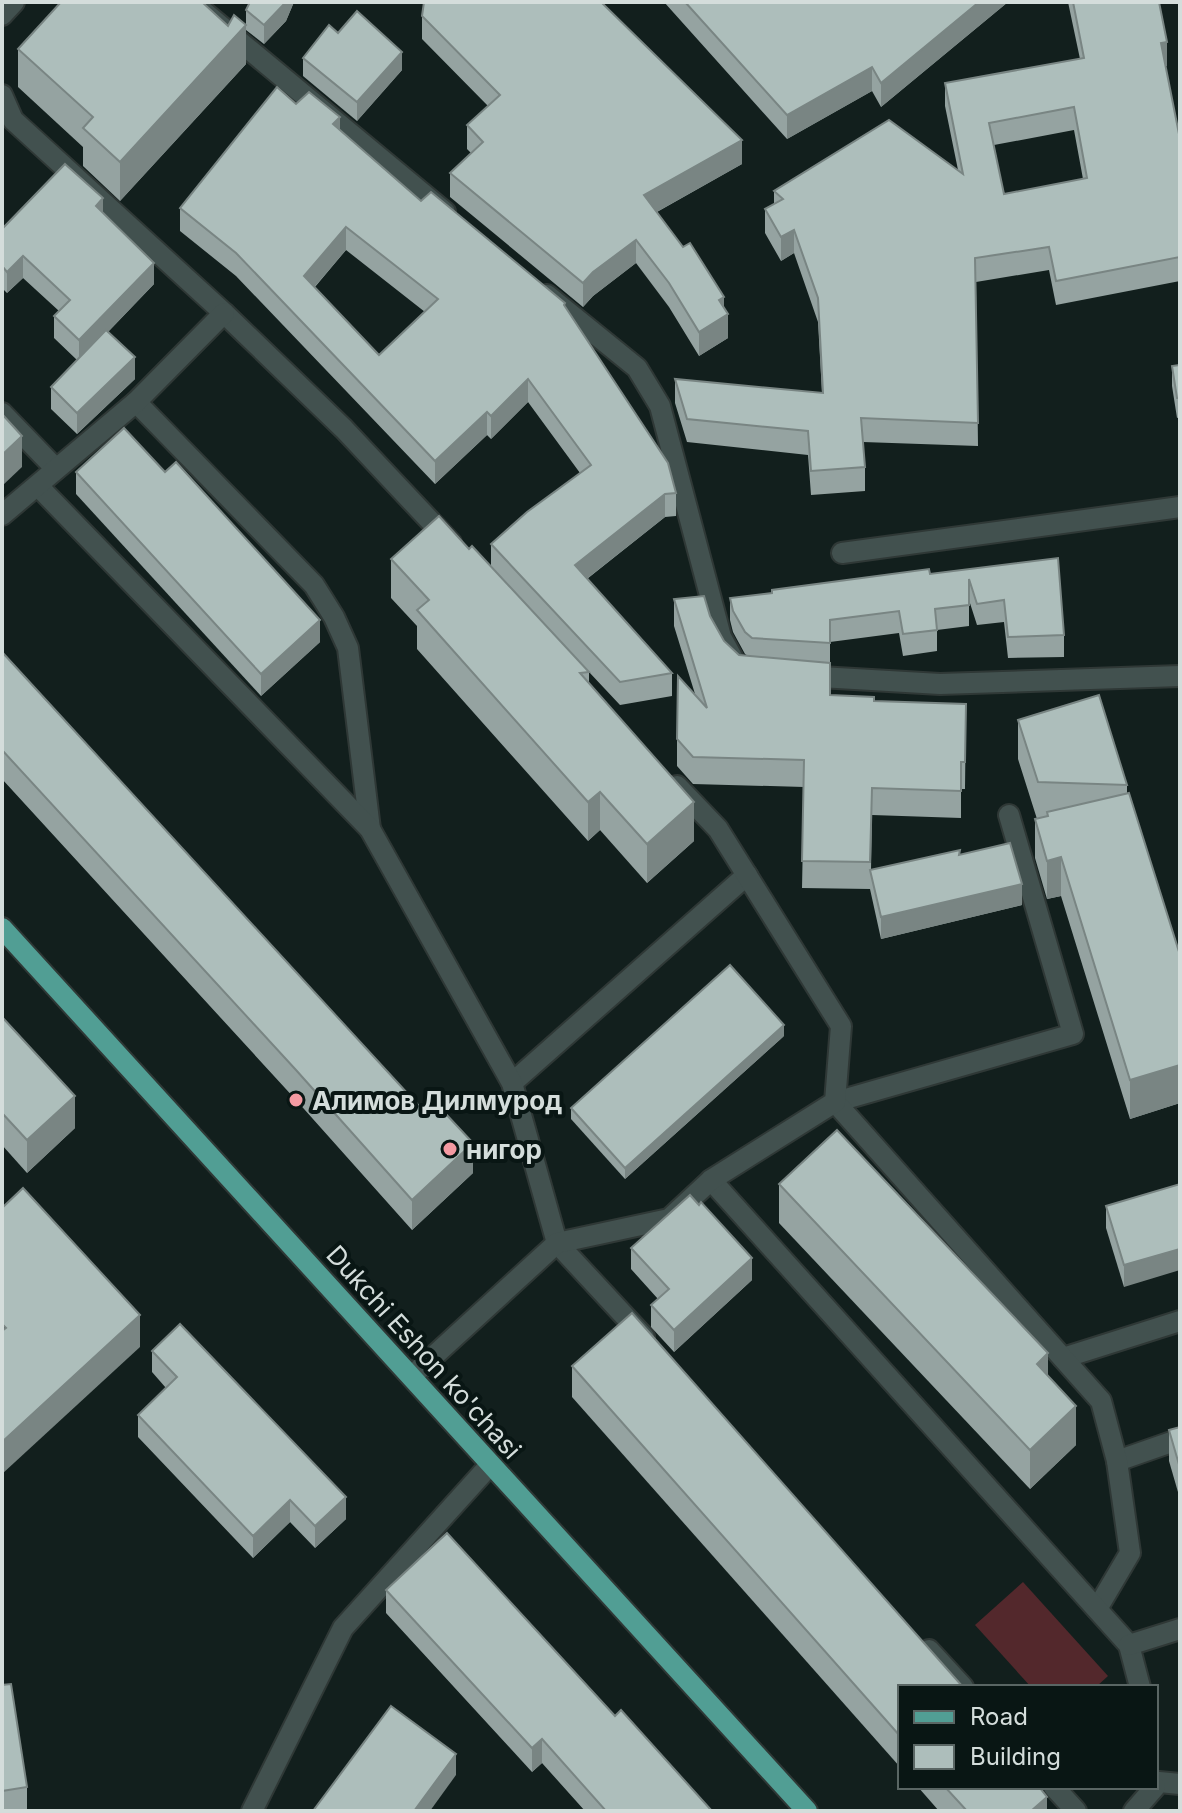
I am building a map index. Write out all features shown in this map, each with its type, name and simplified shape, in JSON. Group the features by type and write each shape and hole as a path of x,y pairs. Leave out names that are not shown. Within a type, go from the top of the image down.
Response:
{"main road":[{"name":"Dukchi Eshon ko'chasi","path":"2,928 807,1811"}],"street":[{"path":"2,15 14,2"},
{"path":"192,2 465,228"},
{"path":"2,95 8,115 224,313 344,429 462,554"},
{"path":"527,278 637,368 660,406 721,637 735,662 747,672"},
{"path":"2,515 136,402 224,313"},
{"path":"136,402 314,585 334,617 348,648 370,829"},
{"path":"2,413 56,469"},
{"path":"38,486 370,829 512,1083 557,1243 653,1348"},
{"path":"842,553 1180,507"},
{"path":"777,674 940,684 1180,676"},
{"path":"665,772 718,829 841,1026 835,1102 1101,1401 1117,1461 1130,1553 1097,1609"},
{"path":"412,1376 557,1243 669,1219 711,1180 835,1102 1073,1034 1009,815"},
{"path":"512,1083 747,875"},
{"path":"711,1180 1129,1645 1139,1685"},
{"path":"1063,1358 1180,1321"},
{"path":"1117,1461 1180,1439"},
{"path":"252,1811 343,1628 490,1465"},
{"path":"1129,1645 1180,1629"},
{"path":"920,1640 961,1685"},
{"path":"1158,1781 1180,1784"},
{"path":"1056,1789 1076,1811"},
{"path":"1134,1811 1150,1789"}],"shaded area":[{"path":"1023,1582 1108,1676 1098,1685 1029,1685 975,1625"}],"building":[{"path":"61,2 202,2 228,26 234,15 246,25 120,162 83,128 93,117 18,49"},
{"path":"250,2 286,2 264,25 246,10"},
{"path":"424,2 601,2 742,140 644,195 683,247 690,243 724,297 719,300 728,314 699,332 669,283 636,240 583,283 450,173 483,142 467,125 500,95 422,16"},
{"path":"685,2 979,2 881,83 872,67 787,115"},
{"path":"1073,2 1159,2 1167,42 1161,43 1180,139 1180,257 1056,281 1049,247 975,258 978,423 861,418 865,467 811,471 808,431 687,419 675,379 823,393 818,298 794,230 781,237 765,209 783,199 774,191 889,120 963,174 945,83 1084,58","holes":["1074,107 1087,178 1004,194 989,123"]},
{"path":"357,11 402,52 357,102 303,58 329,25 338,33"},
{"path":"277,87 296,104 309,92 340,117 333,124 421,201 431,192 565,303 668,463 676,493 665,494 575,565 672,673 620,682 491,544 527,512 591,465 528,379 491,416 487,412 435,461 236,253 180,208","holes":["346,227 438,299 379,355 304,276"]},
{"path":"65,164 103,198 96,206 154,263 79,340 54,316 70,300 23,256 7,272 2,266 2,229"},
{"path":"106,330 135,357 77,413 51,387"},
{"path":"1180,365 1180,398 1177,398 1172,366"},
{"path":"2,414 22,436 2,455"},
{"path":"124,428 165,472 176,462 320,620 261,674 76,472"},
{"path":"439,516 469,549 472,546 589,672 580,673 694,802 647,844 600,792 588,802 417,610 429,600 391,559"},
{"path":"1058,558 1064,635 1008,637 1004,600 977,604 969,579 969,605 935,609 937,630 903,634 899,611 830,620 830,643 752,638 733,611 730,598 929,569 930,574"},
{"path":"704,596 710,616 724,641 739,655 830,663 830,695 874,697 874,701 966,704 961,791 872,788 870,862 802,861 804,760 693,757 677,739 678,676 707,708 674,599"},
{"path":"2,652 420,1107 430,1097 473,1143 412,1200 2,750"},
{"path":"1099,695 1127,785 1038,782 1018,720"},
{"path":"1129,793 1180,955 1180,1065 1130,1080 1061,857 1047,861 1035,819 1048,816 1047,812"},
{"path":"1010,843 1022,884 881,917 870,870 960,850 959,855"},
{"path":"730,965 784,1025 625,1168 571,1108"},
{"path":"2,1017 75,1096 27,1140 2,1113"},
{"path":"837,1130 1048,1353 1037,1364 1076,1406 1030,1450 779,1184"},
{"path":"1180,1184 1180,1249 1124,1265 1106,1206"},
{"path":"23,1188 140,1315 2,1442 2,1331 6,1328 2,1324 2,1208"},
{"path":"690,1195 699,1205 701,1202 752,1258 674,1330 651,1305 669,1289 631,1248"},
{"path":"632,1313 961,1685 898,1685 898,1734 572,1366"},
{"path":"180,1324 346,1497 315,1526 290,1500 253,1536 138,1415 177,1377 152,1351"},
{"path":"1180,1427 1180,1468 1169,1430"},
{"path":"447,1533 615,1716 621,1710 712,1811 606,1811 542,1739 532,1748 386,1590"},
{"path":"11,1684 27,1787 2,1791 2,1685"},
{"path":"391,1706 456,1754 414,1811 313,1811"},
{"path":"947,1789 1041,1789 1047,1797 1031,1811 967,1811"}],"place":[{"name":"Алимов Дилмурод","path":"296,1100"},
{"name":"нигор","path":"450,1149"}]}
